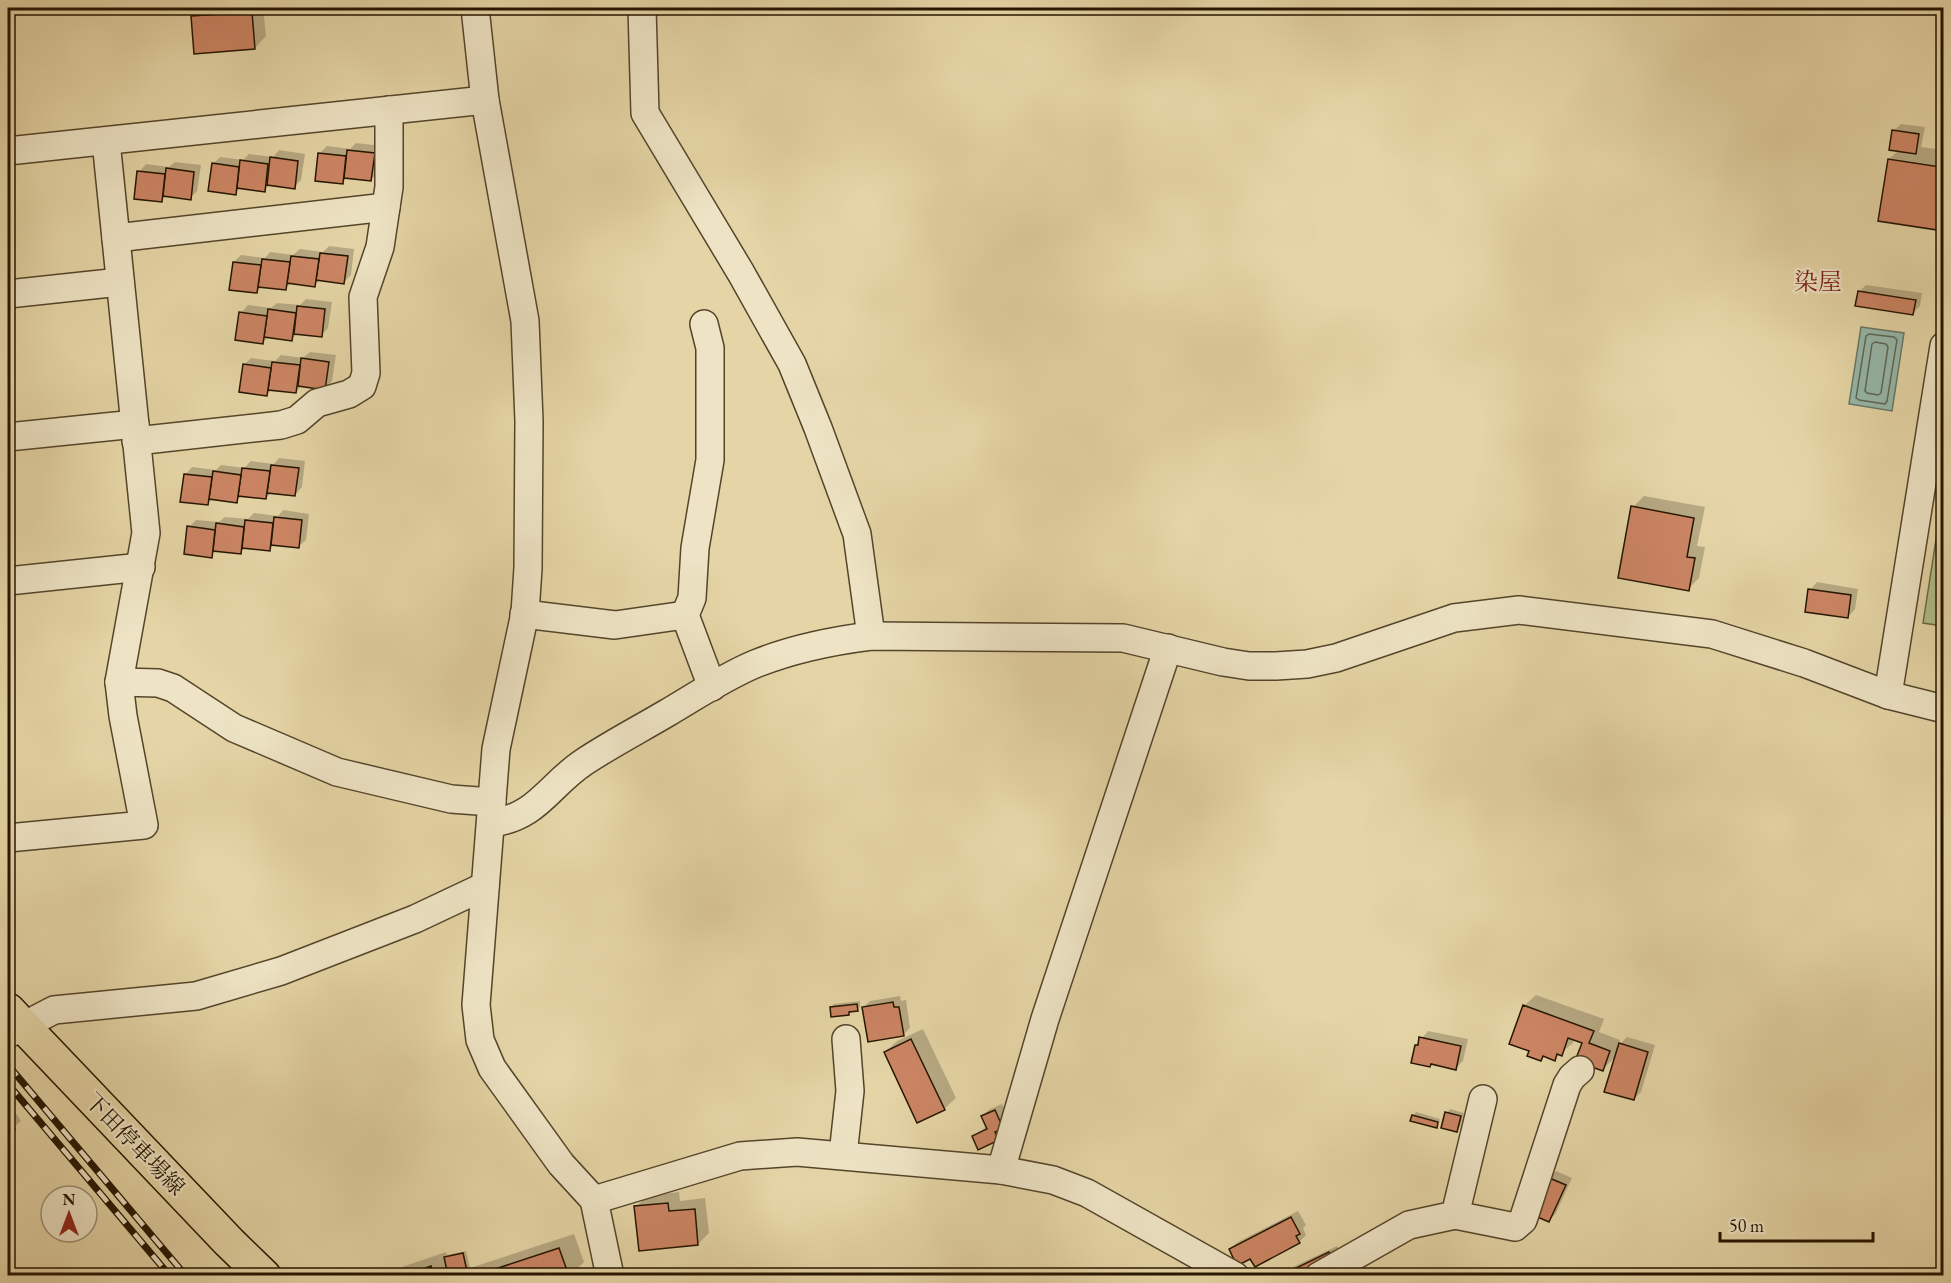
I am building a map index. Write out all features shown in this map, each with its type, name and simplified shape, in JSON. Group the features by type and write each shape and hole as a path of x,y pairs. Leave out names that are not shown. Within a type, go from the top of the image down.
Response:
{"main road":[{"name":"下田停車場線","path":"13,1024 264,1275"}],"street":[{"path":"475,8 485,100 525,321 529,421 528,568 524,614 496,749 476,1005 480,1040 492,1068 561,1164 594,1200 610,1275"},
{"path":"642,8 645,113 741,273 792,364 857,534 871,636"},
{"path":"8,151 485,100"},
{"path":"8,437 281,425 297,420 317,403 349,394 362,386 366,373 363,297 380,247 389,187 389,110"},
{"path":"8,838 144,825 123,716 119,682 146,533 106,141"},
{"path":"116,238 386,207"},
{"path":"8,294 120,282"},
{"path":"704,324 710,348 710,460 695,548 692,598 685,615 712,687"},
{"path":"1888,695 1944,346"},
{"path":"8,581 141,567"},
{"path":"119,682 159,684 173,688 234,728 337,771 451,799 508,821 527,812 583,763 712,687 756,664 793,651 833,641 871,636 1123,638 1249,666 1307,664 1336,658 1454,618 1519,610 1712,634 1804,663 1888,695 1944,709"},
{"path":"524,614 615,625 685,615"},
{"path":"1001,1170 1045,1019 1168,648"},
{"path":"13,1024 54,1010 196,996 281,972 416,919 485,886"},
{"path":"843,1155 850,1091 846,1039"},
{"path":"1319,1275 1409,1225 1455,1215 1515,1227 1523,1220 1567,1085 1580,1070"},
{"path":"1455,1215 1483,1099"},
{"path":"594,1200 740,1156 797,1152 1001,1170 1053,1180 1086,1193 1235,1275"}],"green space":[{"path":"1943,495 1944,626 1923,623"}],"water":[{"path":"1861,327 1904,333 1892,411 1849,404"}],"building":[{"path":"252,12 255,49 194,54 191,16"},
{"path":"1892,130 1919,134 1916,154 1889,150"},
{"path":"347,150 375,153 371,181 344,178"},
{"path":"318,153 346,156 343,184 315,181"},
{"path":"1942,154 1944,231 1878,221 1888,159 1940,167"},
{"path":"270,157 298,161 295,189 267,185"},
{"path":"240,160 268,164 265,192 237,188"},
{"path":"212,163 239,167 236,195 208,191"},
{"path":"166,168 194,172 191,200 163,196"},
{"path":"137,171 165,174 162,202 134,199"},
{"path":"320,253 348,256 344,284 316,280"},
{"path":"291,256 319,259 315,287 287,283"},
{"path":"262,259 290,262 286,290 258,287"},
{"path":"233,262 261,265 257,293 229,290"},
{"path":"1858,291 1916,300 1913,315 1855,306"},
{"path":"297,306 325,309 322,337 294,334"},
{"path":"268,309 296,313 292,341 264,337"},
{"path":"239,312 267,316 263,344 235,340"},
{"path":"301,358 329,362 325,390 298,386"},
{"path":"272,362 300,365 296,393 268,390"},
{"path":"243,364 271,368 267,396 239,392"},
{"path":"271,465 299,468 295,496 267,493"},
{"path":"242,468 270,471 266,499 238,496"},
{"path":"213,471 241,475 237,503 209,499"},
{"path":"184,474 212,477 208,505 180,502"},
{"path":"1631,506 1694,518 1687,557 1695,558 1689,591 1618,578"},
{"path":"274,517 302,520 299,548 271,545"},
{"path":"245,520 273,523 270,551 242,548"},
{"path":"216,523 244,527 241,554 213,551"},
{"path":"187,526 215,530 212,558 184,554"},
{"path":"1808,589 1851,595 1848,618 1805,612"},
{"path":"893,1002 894,1007 899,1007 904,1036 868,1042 862,1007"},
{"path":"857,1004 858,1011 849,1012 849,1015 831,1017 830,1007"},
{"path":"1523,1005 1594,1031 1589,1043 1610,1051 1603,1071 1575,1061 1582,1043 1568,1038 1562,1056 1557,1054 1555,1061 1543,1056 1541,1061 1527,1056 1529,1051 1509,1044"},
{"path":"1419,1037 1461,1046 1456,1070 1431,1064 1430,1067 1411,1063"},
{"path":"911,1039 945,1110 917,1123 884,1052"},
{"path":"1619,1043 1648,1052 1634,1100 1604,1092"},
{"path":"995,1110 1003,1128 995,1132 999,1140 978,1150 972,1136 987,1129 981,1116"},
{"path":"1445,1112 1461,1116 1457,1132 1441,1128"},
{"path":"1412,1115 1438,1122 1437,1128 1410,1121"},
{"path":"8,1119 15,1129 8,1135"},
{"path":"1547,1177 1566,1185 1549,1222 1533,1215"},
{"path":"668,1203 669,1211 695,1209 698,1245 639,1251 634,1206"},
{"path":"1291,1217 1300,1234 1296,1236 1300,1243 1255,1267 1250,1259 1237,1266 1229,1249"},
{"path":"559,1248 569,1276 474,1276"},
{"path":"1329,1252 1334,1262 1306,1276 1282,1275"},
{"path":"463,1253 467,1271 448,1276 444,1257"},
{"path":"431,1266 434,1276 403,1276"}],"railway":[{"path":"8,1065 186,1276"},
{"path":"8,1084 170,1276"}],"district":[{"name":"染屋","path":"1818,281"}]}
